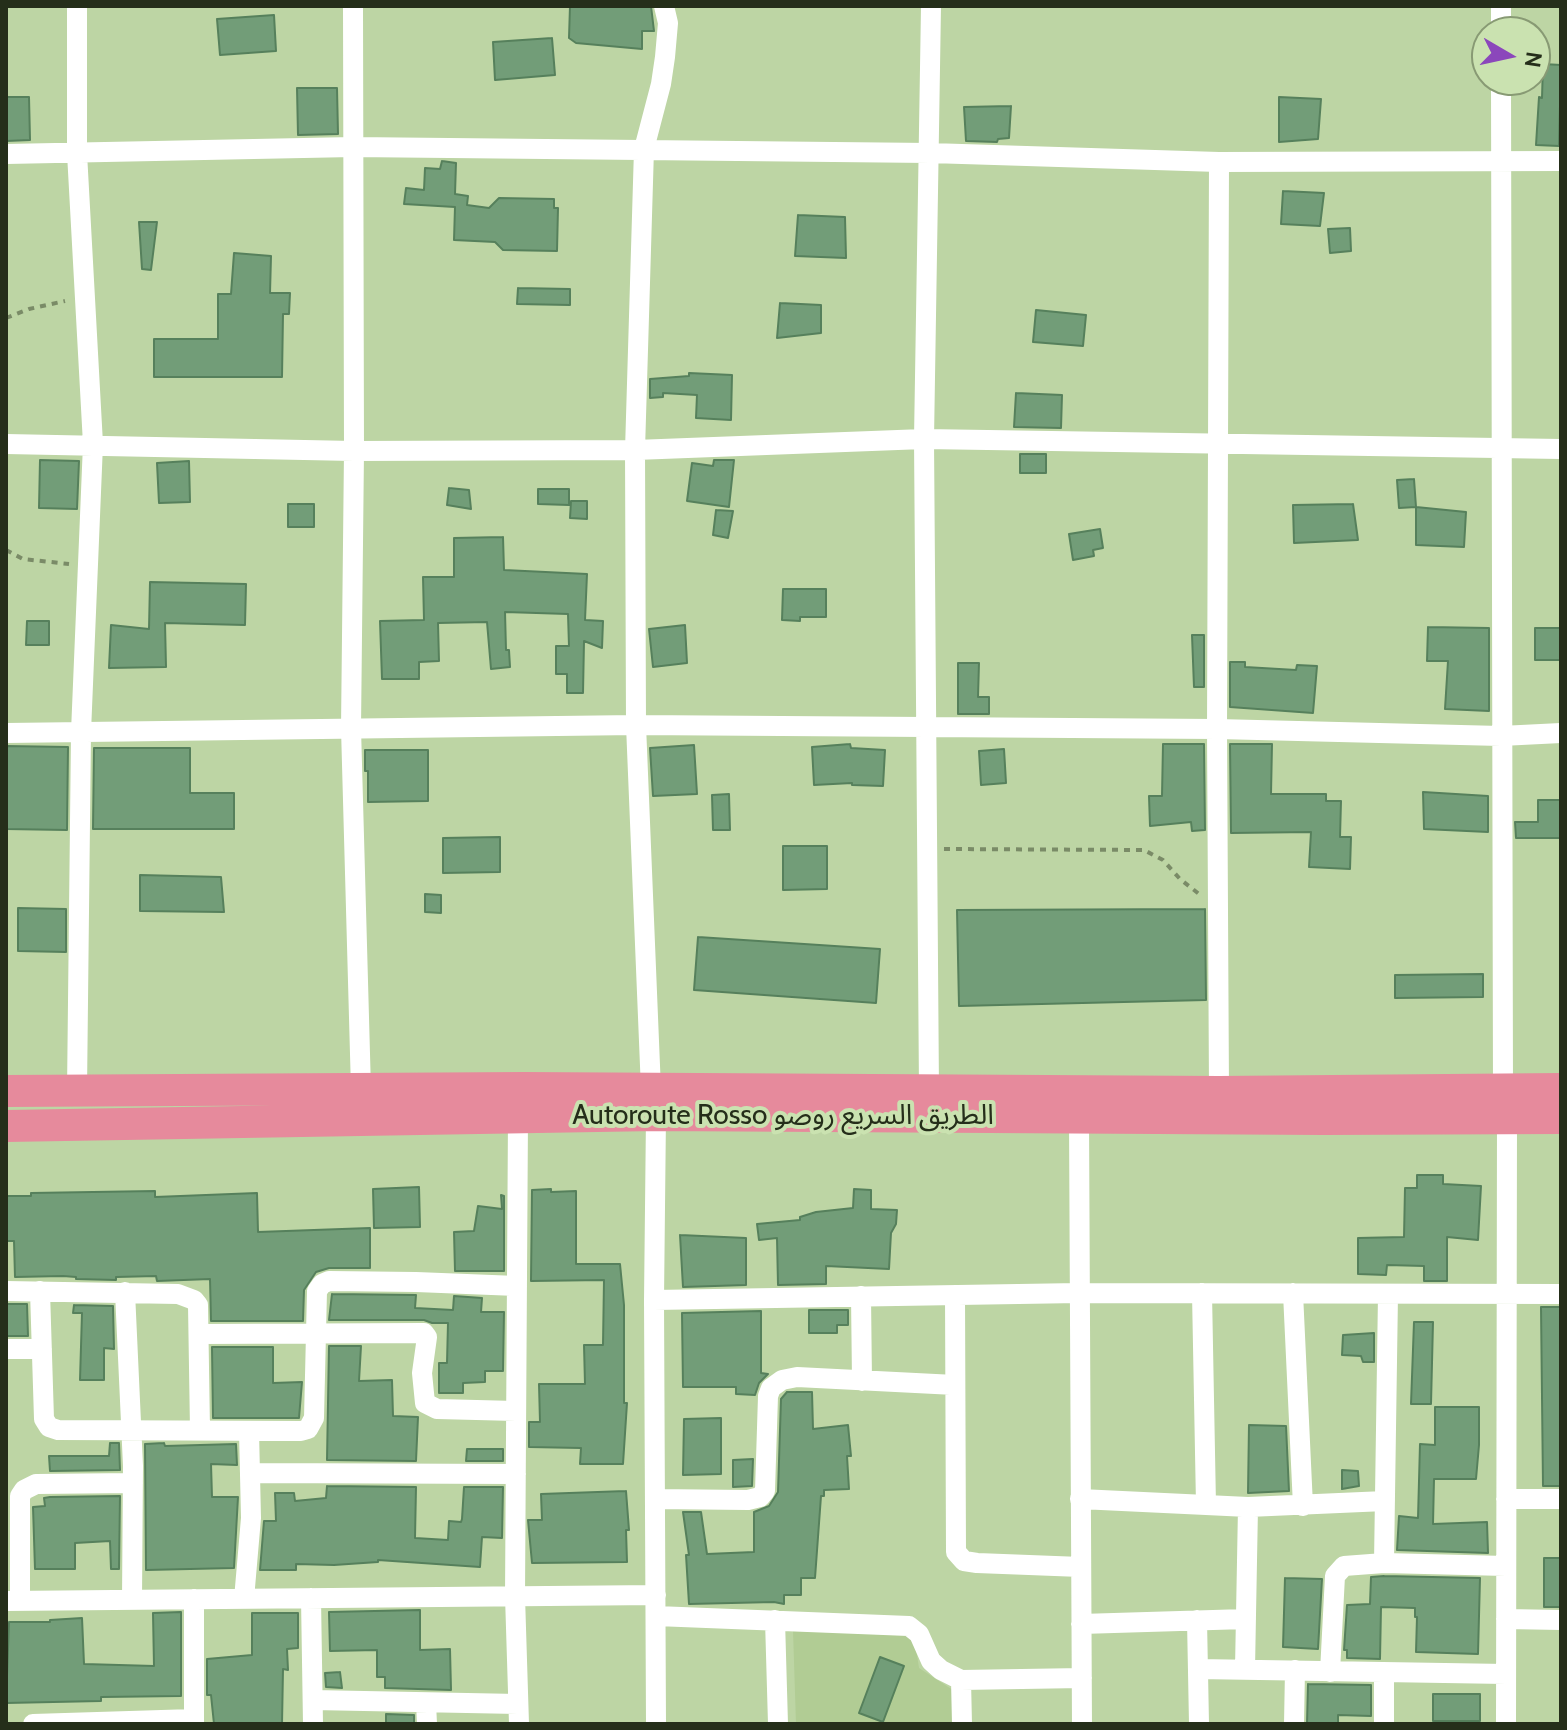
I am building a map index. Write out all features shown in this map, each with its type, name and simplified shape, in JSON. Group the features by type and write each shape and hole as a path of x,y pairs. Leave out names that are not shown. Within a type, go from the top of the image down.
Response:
{"highway":[{"name":"Autoroute Rosso الطريق السريع روصو","path":"6,1091 361,1090 1079,1117 1505,1104 1561,1089"},
{"name":"Autoroute Rosso الطريق السريع روصو","path":"6,1126 518,1116 653,1102 929,1091 1219,1092 1505,1104 1561,1118"}],"street":[{"path":"77,6 77,153 93,444 81,732 77,1091"},
{"path":"353,6 351,728 361,1090"},
{"path":"656,1724 653,1102 636,725 635,450 644,149 665,57 668,23 664,6"},
{"path":"929,1091 924,439 931,6"},
{"path":"1501,96 1506,1724"},
{"path":"6,154 353,147 930,153 1219,162 1561,161"},
{"path":"1219,162 1219,1092"},
{"path":"6,444 354,451 635,450 924,439 1561,449"},
{"path":"6,733 636,725 1217,729 1501,736 1561,733"},
{"path":"313,1700 427,1714 518,1714 515,1596 518,1116"},
{"path":"1079,1117 1082,1724"},
{"path":"40,1291 44,1419 49,1427 58,1430 301,1431 308,1429 312,1423 317,1291 329,1281 517,1286"},
{"path":"6,1291 125,1292 190,1297 198,1305 200,1430"},
{"path":"125,1292 132,1431 132,1600"},
{"path":"654,1300 1079,1293 1561,1294"},
{"path":"1202,1293 1206,1505"},
{"path":"1293,1293 1303,1506"},
{"path":"1384,1563 1388,1294"},
{"path":"955,1295 956,1552 960,1558 977,1563 1081,1567"},
{"path":"861,1296 862,1381"},
{"path":"200,1334 424,1333 427,1337 422,1373 425,1403 437,1409 516,1411"},
{"path":"6,1349 42,1349"},
{"path":"655,1499 757,1500 765,1491 768,1396 771,1388 782,1380 797,1377 955,1385"},
{"path":"244,1599 251,1518 249,1431"},
{"path":"251,1473 516,1474"},
{"path":"133,1483 36,1484 24,1490 20,1496 13,1601 515,1596 656,1606 775,1620 909,1626 919,1634 931,1661 961,1680 1082,1678"},
{"path":"1080,1499 1248,1507 1385,1501"},
{"path":"1506,1499 1561,1499"},
{"path":"1245,1669 1248,1507"},
{"path":"1330,1672 1335,1576 1344,1566 1384,1563 1506,1566"},
{"path":"311,1598 313,1724"},
{"path":"33,1724 194,1722 194,1599"},
{"path":"1081,1624 1246,1619"},
{"path":"1506,1619 1561,1620"},
{"path":"775,1620 778,1724"},
{"path":"1197,1620 1199,1724"},
{"path":"1198,1669 1506,1674"},
{"path":"1294,1724 1295,1670"},
{"path":"1384,1672 1384,1724"},
{"path":"961,1680 962,1724"}],"path":[{"path":"6,318 29,309 85,298"},
{"path":"6,550 35,561 88,566"},
{"path":"927,849 1144,850 1163,860 1189,888 1218,905"}],"shaded area":[{"path":"793,1630 914,1636 919,1668 956,1692 957,1724 796,1724"}],"building":[{"path":"570,6 651,6 654,31 642,31 642,49 576,43 569,38"},
{"path":"274,15 276,51 220,55 217,19"},
{"path":"552,38 555,75 495,80 493,42"},
{"path":"1551,64 1561,65 1559,146 1536,145 1539,97 1551,96"},
{"path":"297,88 337,88 338,134 298,135"},
{"path":"6,97 29,97 30,140 6,141"},
{"path":"1279,97 1321,99 1318,139 1279,142"},
{"path":"1011,106 1009,138 998,139 997,142 966,141 964,107"},
{"path":"442,161 456,163 455,194 468,196 467,205 489,208 499,198 554,199 554,208 558,208 557,251 503,250 495,242 454,240 455,207 404,204 406,188 424,190 425,168 440,169"},
{"path":"1283,191 1324,193 1320,226 1281,224"},
{"path":"798,215 845,217 846,258 795,256"},
{"path":"139,222 157,222 151,270 142,269"},
{"path":"1350,228 1351,251 1330,253 1328,229"},
{"path":"234,253 271,256 270,293 290,293 289,314 283,314 282,377 154,377 154,339 218,339 218,294 231,294"},
{"path":"518,288 570,289 570,305 517,304"},
{"path":"780,303 821,305 821,333 777,338"},
{"path":"1036,310 1086,315 1083,346 1033,342"},
{"path":"689,373 732,375 731,420 696,418 697,395 663,393 663,397 650,398 650,379 689,376"},
{"path":"1016,393 1062,395 1061,428 1014,427"},
{"path":"1020,454 1046,454 1046,473 1020,473"},
{"path":"40,460 79,461 77,509 39,508"},
{"path":"714,460 734,460 729,507 687,501 692,463 713,466"},
{"path":"189,461 190,502 159,503 157,463"},
{"path":"1414,479 1416,507 1399,508 1397,480"},
{"path":"449,488 469,490 471,509 447,505"},
{"path":"538,489 569,489 569,505 538,504"},
{"path":"571,501 587,501 587,519 570,518"},
{"path":"288,504 314,504 314,527 288,527"},
{"path":"1353,504 1358,540 1294,543 1293,505"},
{"path":"1416,507 1466,512 1464,547 1416,545"},
{"path":"716,510 733,511 728,538 713,535"},
{"path":"1100,529 1103,548 1093,550 1094,556 1073,560 1069,534"},
{"path":"503,537 504,570 587,574 585,620 603,621 602,648 584,641 583,693 567,693 567,674 556,674 556,646 569,646 568,614 505,612 506,650 509,650 510,667 491,669 487,622 438,623 439,661 419,662 419,679 382,679 380,621 424,620 423,577 454,577 454,538"},
{"path":"150,582 246,584 245,625 165,623 166,667 109,668 111,625 149,629"},
{"path":"783,589 826,589 826,617 782,620"},
{"path":"27,621 49,621 49,645 26,645"},
{"path":"685,625 687,663 653,667 649,629"},
{"path":"1428,627 1489,628 1489,711 1445,709 1448,661 1427,661"},
{"path":"1535,628 1561,628 1561,660 1535,660"},
{"path":"1192,635 1204,635 1204,687 1194,687"},
{"path":"1230,662 1245,662 1245,667 1296,670 1297,665 1317,666 1313,713 1230,707"},
{"path":"958,663 979,663 978,697 989,697 989,714 958,714"},
{"path":"850,744 851,748 885,750 883,786 852,783 814,785 812,747"},
{"path":"1163,744 1204,744 1205,830 1192,831 1191,822 1150,826 1149,796 1162,796"},
{"path":"1230,744 1272,744 1271,794 1326,794 1326,801 1341,801 1340,837 1351,837 1350,869 1309,867 1311,832 1231,833"},
{"path":"694,745 697,794 653,796 650,748"},
{"path":"6,746 68,747 67,830 6,829"},
{"path":"94,748 190,748 190,793 234,793 234,829 93,829"},
{"path":"1004,749 1006,783 981,785 979,751"},
{"path":"365,750 428,750 428,801 368,802"},
{"path":"1423,792 1488,796 1488,832 1424,829"},
{"path":"729,794 730,830 713,830 712,795"},
{"path":"1538,800 1561,800 1561,838 1516,838 1515,822 1538,822"},
{"path":"500,837 500,872 443,873 443,838"},
{"path":"783,846 827,846 827,889 783,890"},
{"path":"140,875 221,877 224,912 140,911"},
{"path":"425,894 441,895 441,913 425,912"},
{"path":"18,908 66,909 66,952 18,951"},
{"path":"1205,909 1206,1000 959,1006 957,910"},
{"path":"698,937 880,949 876,1003 694,990"},
{"path":"1483,974 1483,997 1395,998 1395,975"},
{"path":"1417,1175 1443,1175 1443,1184 1481,1186 1478,1240 1447,1237 1447,1281 1424,1281 1424,1266 1387,1265 1386,1275 1358,1274 1358,1238 1404,1237 1405,1188 1417,1188"},
{"path":"419,1187 420,1227 374,1228 373,1189"},
{"path":"551,1189 551,1192 576,1191 576,1264 620,1264 624,1305 624,1403 627,1403 623,1464 580,1464 581,1448 529,1447 529,1422 540,1422 539,1384 585,1384 584,1345 603,1345 604,1280 531,1281 532,1190"},
{"path":"854,1189 871,1190 871,1209 897,1210 896,1224 891,1233 889,1269 826,1266 826,1284 778,1285 777,1238 759,1240 757,1224 800,1220 800,1217 816,1212 853,1208"},
{"path":"155,1191 155,1197 257,1193 258,1232 370,1228 370,1268 329,1268 316,1272 304,1290 303,1321 211,1321 210,1279 157,1281 156,1276 116,1277 116,1280 63,1276 15,1277 14,1241 6,1241 6,1196"},
{"path":"501,1195 504,1196 504,1271 455,1271 454,1232 474,1231 478,1206 502,1209"},
{"path":"680,1235 746,1238 746,1285 683,1287"},
{"path":"332,1294 416,1295 415,1308 453,1310 454,1296 482,1298 481,1312 504,1312 503,1371 485,1371 485,1382 463,1383 463,1393 439,1393 439,1363 447,1363 448,1323 329,1320"},
{"path":"6,1304 27,1304 28,1336 6,1336"},
{"path":"74,1305 113,1306 114,1349 104,1348 104,1380 80,1380 82,1313 73,1313"},
{"path":"1541,1307 1561,1307 1561,1486 1543,1486"},
{"path":"809,1310 848,1310 848,1325 837,1325 837,1333 809,1333"},
{"path":"761,1311 761,1373 768,1374 759,1383 755,1395 736,1394 736,1387 683,1387 682,1313"},
{"path":"1414,1322 1433,1322 1431,1404 1411,1404"},
{"path":"1374,1333 1374,1362 1363,1362 1361,1356 1342,1355 1343,1335"},
{"path":"329,1346 361,1346 359,1381 392,1380 393,1416 418,1417 416,1461 327,1460"},
{"path":"212,1347 273,1347 273,1383 302,1382 299,1418 213,1418"},
{"path":"787,1392 812,1392 813,1429 848,1425 851,1456 847,1456 849,1489 824,1490 824,1496 821,1496 815,1578 801,1578 801,1595 784,1595 784,1604 689,1604 686,1555 689,1555 683,1512 701,1512 707,1554 754,1552 754,1512 769,1506 778,1492 781,1399"},
{"path":"1435,1407 1479,1407 1479,1445 1476,1479 1434,1479 1433,1524 1487,1522 1488,1553 1397,1550 1399,1516 1418,1518 1420,1444 1435,1445"},
{"path":"721,1418 721,1474 683,1475 684,1419"},
{"path":"1249,1425 1286,1426 1289,1491 1248,1493"},
{"path":"110,1443 119,1443 120,1470 50,1471 49,1456 109,1456"},
{"path":"164,1443 165,1446 236,1444 237,1465 211,1464 212,1497 238,1497 234,1568 146,1570 145,1444"},
{"path":"467,1449 503,1449 503,1461 466,1461"},
{"path":"753,1459 752,1486 733,1487 733,1460"},
{"path":"1342,1470 1358,1471 1359,1486 1342,1489"},
{"path":"327,1486 416,1487 415,1538 448,1540 449,1521 461,1522 462,1519 464,1487 503,1487 502,1538 482,1537 480,1567 378,1560 334,1565 296,1564 296,1570 260,1570 264,1521 276,1521 275,1493 294,1493 295,1501 326,1498"},
{"path":"626,1491 629,1530 626,1530 627,1562 532,1563 528,1520 542,1520 541,1494"},
{"path":"120,1496 119,1569 111,1569 110,1541 75,1543 75,1569 35,1569 33,1507 45,1506 44,1498 50,1497"},
{"path":"1544,1558 1561,1558 1561,1607 1544,1607"},
{"path":"1371,1577 1480,1578 1478,1654 1416,1652 1415,1608 1381,1607 1380,1659 1347,1658 1347,1650 1344,1650 1347,1605 1370,1604"},
{"path":"1285,1578 1322,1579 1318,1649 1283,1647"},
{"path":"420,1610 420,1650 450,1649 451,1690 385,1688 385,1677 377,1677 377,1650 330,1651 329,1612"},
{"path":"181,1612 181,1696 6,1703 9,1622 82,1618 84,1664 154,1666 153,1613"},
{"path":"252,1613 298,1613 298,1648 287,1649 288,1670 283,1669 282,1724 214,1724 211,1695 207,1695 207,1659 252,1655"},
{"path":"880,1657 904,1666 883,1722 859,1713"},
{"path":"340,1672 342,1688 326,1687 325,1673"},
{"path":"1308,1684 1371,1685 1371,1716 1338,1715 1338,1724 1307,1724"},
{"path":"1433,1694 1480,1694 1480,1721 1433,1721"},
{"path":"386,1714 414,1715 414,1724 386,1724"}]}
